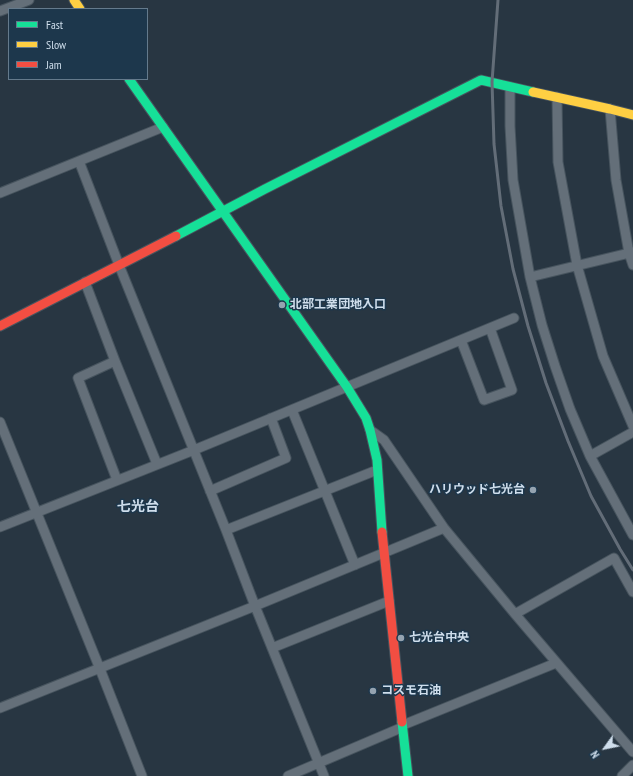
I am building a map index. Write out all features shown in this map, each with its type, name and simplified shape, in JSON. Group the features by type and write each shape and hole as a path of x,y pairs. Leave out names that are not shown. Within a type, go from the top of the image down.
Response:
{"street":[{"path":"0,11 28,0"},
{"path":"130,80 347,387 366,418 376,456 384,553 408,776"},
{"path":"0,326 272,185 481,80 633,115"},
{"path":"510,87 510,126 513,180 530,277 555,366 570,409 590,456 633,535"},
{"path":"557,97 558,162 577,265 603,356 633,426"},
{"path":"610,109 616,180 633,265"},
{"path":"0,193 164,127"},
{"path":"80,161 119,265 324,776"},
{"path":"530,277 631,252"},
{"path":"85,282 157,464"},
{"path":"0,527 194,450 514,318"},
{"path":"461,340 484,400 512,390 490,328"},
{"path":"115,361 78,378 117,480"},
{"path":"292,410 355,565"},
{"path":"210,491 286,458 271,418"},
{"path":"0,422 142,776"},
{"path":"370,430 384,440 444,528 556,663 633,752"},
{"path":"590,456 633,432"},
{"path":"376,456 379,453 387,452 394,454"},
{"path":"226,530 377,470"},
{"path":"0,708 100,669 444,528"},
{"path":"515,614 614,558 633,592"},
{"path":"272,648 389,601"},
{"path":"288,776 403,726 556,663"},
{"path":"622,776 633,765"}],"railway":[{"path":"498,0 492,82 494,144 501,206 513,269 528,326 546,383 568,441 591,496 633,570"}],"traffic: fast":[{"path":"130,80 347,387 366,418 377,460 382,532"},
{"path":"176,236 265,189 481,80 533,92"},
{"path":"402,722 408,776"}],"traffic: slow":[{"path":"74,0 79,8"},
{"path":"533,92 633,115"}],"traffic: jam":[{"path":"0,326 176,236"},
{"path":"382,532 402,722"}],"place":[{"name":"北部工業団地入口","path":"282,305"},
{"name":"ハリウッド七光台","path":"533,490"},
{"name":"七光台中央","path":"401,638"},
{"name":"コスモ石油","path":"373,691"}],"district":[{"name":"七光台","path":"138,507"}]}
